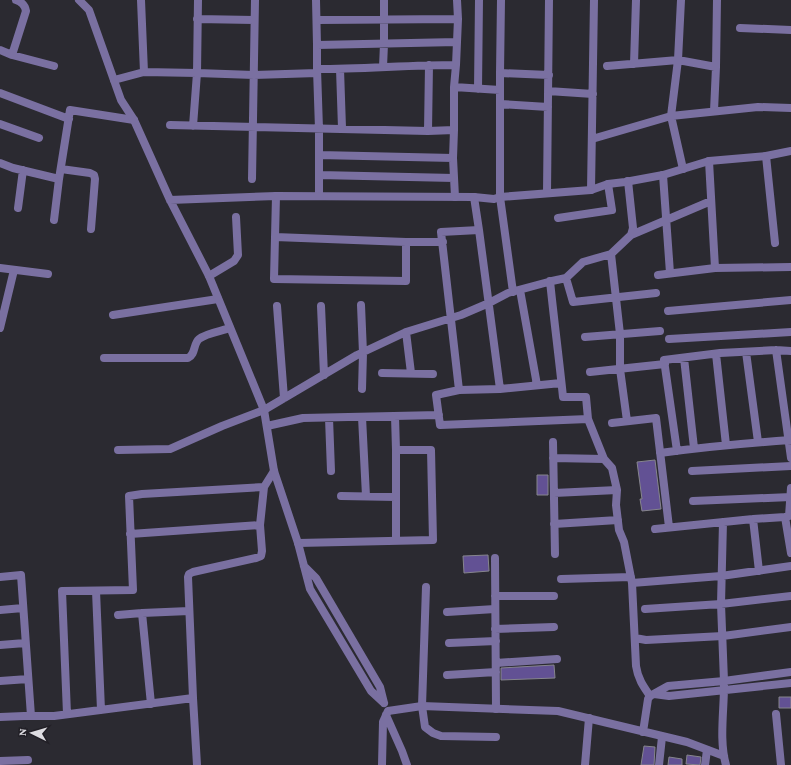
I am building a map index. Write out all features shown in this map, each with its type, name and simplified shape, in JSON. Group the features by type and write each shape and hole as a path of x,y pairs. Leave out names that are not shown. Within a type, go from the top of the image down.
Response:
{"street":[{"path":"12,55 26,11 25,6 16,0"},
{"path":"79,0 89,10 121,100 134,120 170,200 209,276 264,410 274,471 294,536 298,543 304,566 316,578 380,687 387,713 407,765"},
{"path":"141,0 144,72"},
{"path":"193,126 198,0"},
{"path":"252,179 255,0"},
{"path":"316,0 319,129 318,196"},
{"path":"382,67 384,44 384,0"},
{"path":"455,197 453,158 454,87 458,19 457,0"},
{"path":"478,89 479,0"},
{"path":"501,0 500,197 517,291 537,385"},
{"path":"546,193 549,0"},
{"path":"591,190 594,0"},
{"path":"634,64 636,0"},
{"path":"681,0 678,60 671,116 683,169"},
{"path":"714,111 717,0"},
{"path":"197,19 254,20"},
{"path":"317,20 458,19"},
{"path":"740,28 791,30"},
{"path":"317,44 457,42"},
{"path":"0,50 12,55 54,66"},
{"path":"607,66 678,60 716,67"},
{"path":"428,130 429,65"},
{"path":"114,80 144,72 254,75 340,69 456,65"},
{"path":"340,69 342,128"},
{"path":"500,73 549,75"},
{"path":"454,87 500,90"},
{"path":"548,91 593,94"},
{"path":"0,93 69,119"},
{"path":"500,104 548,107"},
{"path":"592,139 671,116 758,107 791,108"},
{"path":"54,220 70,110 134,120"},
{"path":"0,124 39,138"},
{"path":"170,125 319,129 454,130"},
{"path":"170,200 276,196 474,197 494,199 500,197 591,190 608,184 663,175 709,161 766,156 791,151"},
{"path":"319,154 453,158"},
{"path":"766,156 775,243"},
{"path":"709,161 715,268"},
{"path":"0,163 13,168 59,179"},
{"path":"61,169 90,172 94,175 95,179 91,229"},
{"path":"18,208 23,170"},
{"path":"319,175 454,178"},
{"path":"663,175 670,273"},
{"path":"628,181 633,228 631,235"},
{"path":"558,218 612,210 608,184"},
{"path":"276,196 274,279 406,281 406,242"},
{"path":"474,197 480,230 500,389"},
{"path":"118,450 170,449 222,426 264,410 363,353 406,332 461,315 508,293 566,278 583,262 611,254 631,235 711,201"},
{"path":"209,276 234,261 236,258 238,251 236,217"},
{"path":"459,390 441,232 480,230"},
{"path":"275,237 443,242"},
{"path":"611,254 620,334 620,369 627,422"},
{"path":"658,275 715,268 791,266"},
{"path":"0,268 48,274"},
{"path":"0,328 14,270"},
{"path":"566,278 573,302 656,293"},
{"path":"550,282 563,397 586,397 588,420 604,459 612,468 617,490 616,505 619,530 624,542 632,580 634,638 638,678 652,695 669,696 791,683"},
{"path":"113,315 218,299"},
{"path":"668,311 791,300"},
{"path":"361,305 363,353 362,389"},
{"path":"277,306 284,398"},
{"path":"321,306 324,375"},
{"path":"104,358 188,358 193,353 199,339 230,328"},
{"path":"585,337 660,331"},
{"path":"406,332 411,374"},
{"path":"669,339 791,332"},
{"path":"677,451 664,360 716,354 776,350 791,351"},
{"path":"776,350 791,458"},
{"path":"746,352 758,442"},
{"path":"716,354 726,445"},
{"path":"684,358 694,448"},
{"path":"590,372 665,364"},
{"path":"382,373 433,374"},
{"path":"561,383 500,389 459,390 436,395 440,424 588,420"},
{"path":"267,426 303,418 439,415"},
{"path":"395,416 396,541"},
{"path":"362,417 366,496"},
{"path":"329,418 331,471"},
{"path":"612,423 656,418 669,527"},
{"path":"660,453 694,448 789,440"},
{"path":"553,442 554,554"},
{"path":"298,543 433,540 431,450 396,450"},
{"path":"553,458 604,459"},
{"path":"692,471 791,466"},
{"path":"196,765 188,577 189,574 193,572 261,556 260,526 264,487 274,471"},
{"path":"67,714 62,590 133,590 129,496 264,487"},
{"path":"655,529 789,516 791,488"},
{"path":"554,493 617,490"},
{"path":"341,496 396,497"},
{"path":"693,501 791,497"},
{"path":"785,517 791,553"},
{"path":"753,519 759,571"},
{"path":"554,524 618,520"},
{"path":"723,522 721,604 724,690 722,727 726,765"},
{"path":"130,534 260,526"},
{"path":"495,558 496,709"},
{"path":"561,578 632,580 721,576 791,566"},
{"path":"0,577 21,575 30,716"},
{"path":"426,587 422,706 425,726 441,736 496,737"},
{"path":"96,591 101,710"},
{"path":"495,596 554,596"},
{"path":"646,609 721,604 791,596"},
{"path":"0,610 23,608"},
{"path":"447,612 495,608"},
{"path":"118,615 189,611"},
{"path":"142,613 151,704"},
{"path":"496,629 554,627"},
{"path":"634,638 646,640 723,636 791,628"},
{"path":"449,643 496,641"},
{"path":"0,645 26,643"},
{"path":"447,675 557,659"},
{"path":"643,732 648,699 668,686 724,681 791,672"},
{"path":"0,681 28,679"},
{"path":"0,717 54,716 193,698"},
{"path":"387,713 422,706 558,711 687,742 724,756"},
{"path":"382,765 383,722 387,713"},
{"path":"776,714 781,765"},
{"path":"585,765 589,718"},
{"path":"659,765 662,737"},
{"path":"705,765 707,750"},
{"path":"0,761 28,760"}],"building":[{"path":"655,460 661,509 642,511 640,499 642,499 637,462"},
{"path":"537,475 548,475 548,495 537,495"},
{"path":"488,555 489,571 464,573 463,556"},
{"path":"554,665 555,678 501,680 501,668"},
{"path":"779,697 791,697 791,708 779,708"},
{"path":"644,746 655,747 654,765 641,765"},
{"path":"687,755 701,757 700,765 686,764"},
{"path":"669,757 682,759 682,765 668,765"}]}
